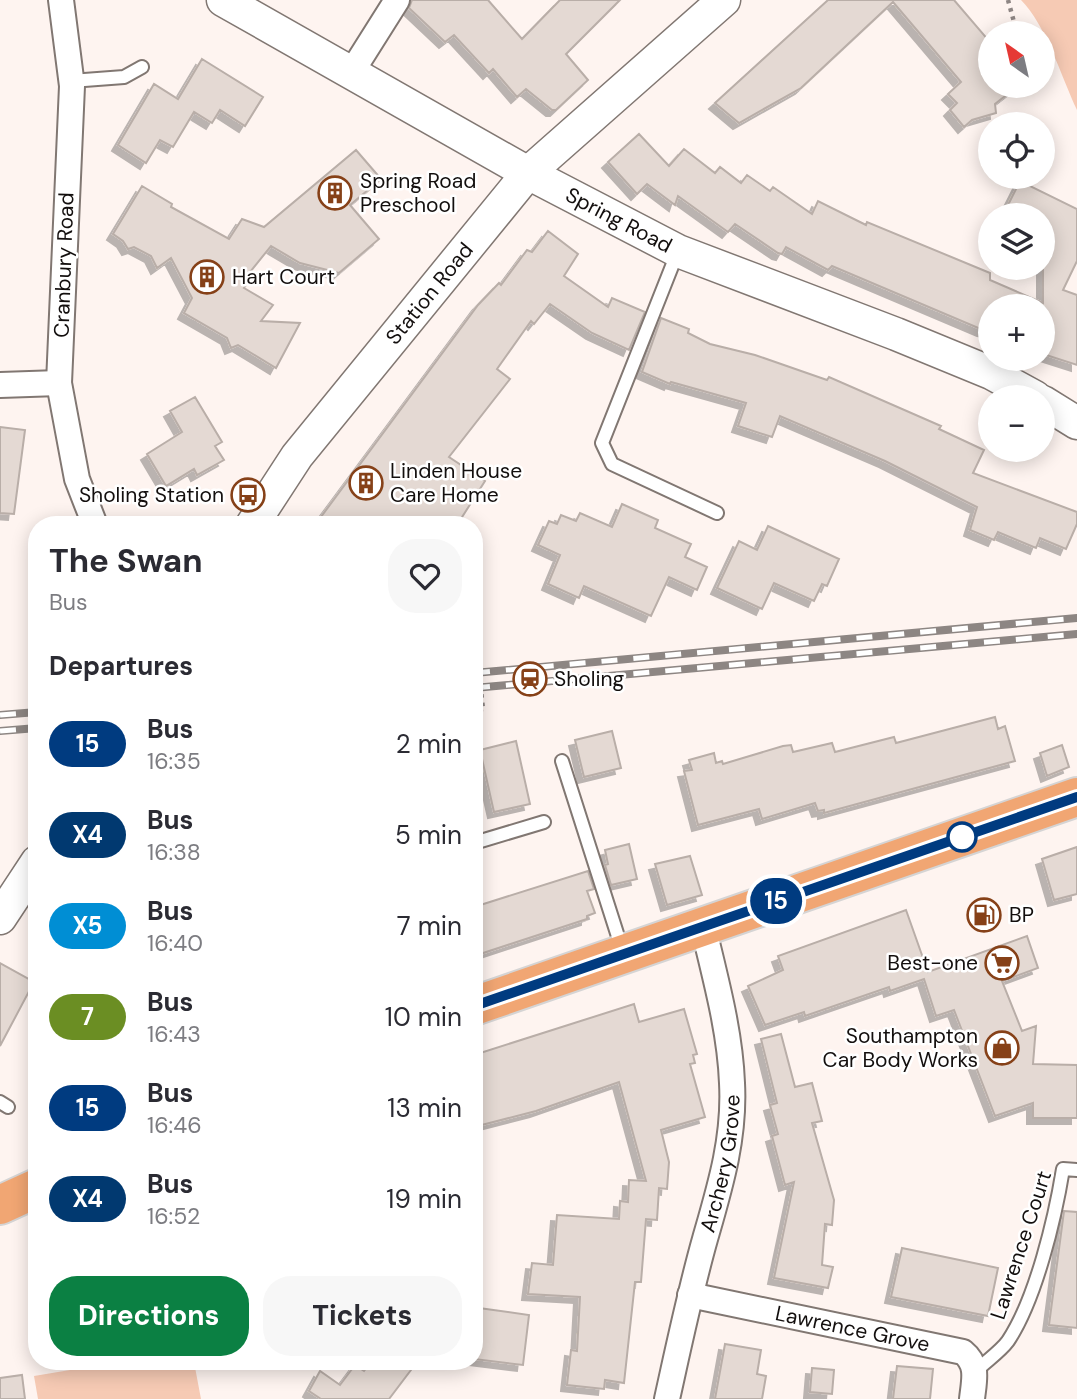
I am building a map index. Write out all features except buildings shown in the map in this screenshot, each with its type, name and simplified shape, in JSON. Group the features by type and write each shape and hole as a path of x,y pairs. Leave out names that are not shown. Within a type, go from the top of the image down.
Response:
{"main road":[{"path":"483,1003 1077,797"},
{"path":"0,1205 28,1192"}],"street":[{"name":"Cranbury Road","path":"61,0 71,81 59,383 77,479 91,516"},
{"name":"Spring Road","path":"223,0 528,173 678,251 896,334 991,373 1013,385"},
{"path":"351,73 397,0"},
{"name":"Station Road","path":"258,516 297,456 528,173 724,0"},
{"path":"0,385 59,383"},
{"path":"1055,409 1077,423"},
{"path":"0,918 28,876"},
{"name":"Archery Grove","path":"667,1399 690,1295 724,1179 731,1126 732,1082 722,1009 703,926"},
{"name":"Lawrence Grove","path":"690,1295 963,1352 972,1359 975,1371"},
{"path":"972,1399 975,1371"}],"lane":[{"path":"71,81 124,77 142,67"},
{"path":"678,251 602,443 612,464 717,513"},
{"path":"562,761 623,953"},
{"path":"483,840 544,822"},
{"name":"Lawrence Court","path":"975,1371 1007,1342 1025,1307 1056,1213 1063,1169 1077,1170"}],"path":[{"path":"1008,0 1014,21"}],"shaded area":[{"path":"1021,0 1077,0 1077,110 1055,60 1055,21 1037,21"},
{"path":"70,1370 196,1370 201,1399 38,1399 34,1376"}],"railway":[{"path":"483,672 1077,618"},
{"path":"483,687 1077,634"},
{"path":"0,715 28,713"},
{"path":"0,731 28,729"}],"bus line":[{"name":"15","path":"483,1003 1077,797"}],"place":[{"name":"Spring Road Preschool","path":"335,193"},
{"name":"Hart Court","path":"207,277"},
{"name":"Linden House Care Home","path":"366,483"},
{"name":"Sholing Station","path":"248,495"},
{"name":"Sholing","path":"530,679"},
{"name":"BP","path":"984,915"},
{"name":"Best-one","path":"1002,963"},
{"name":"Southampton Car Body Works","path":"1002,1048"}]}
